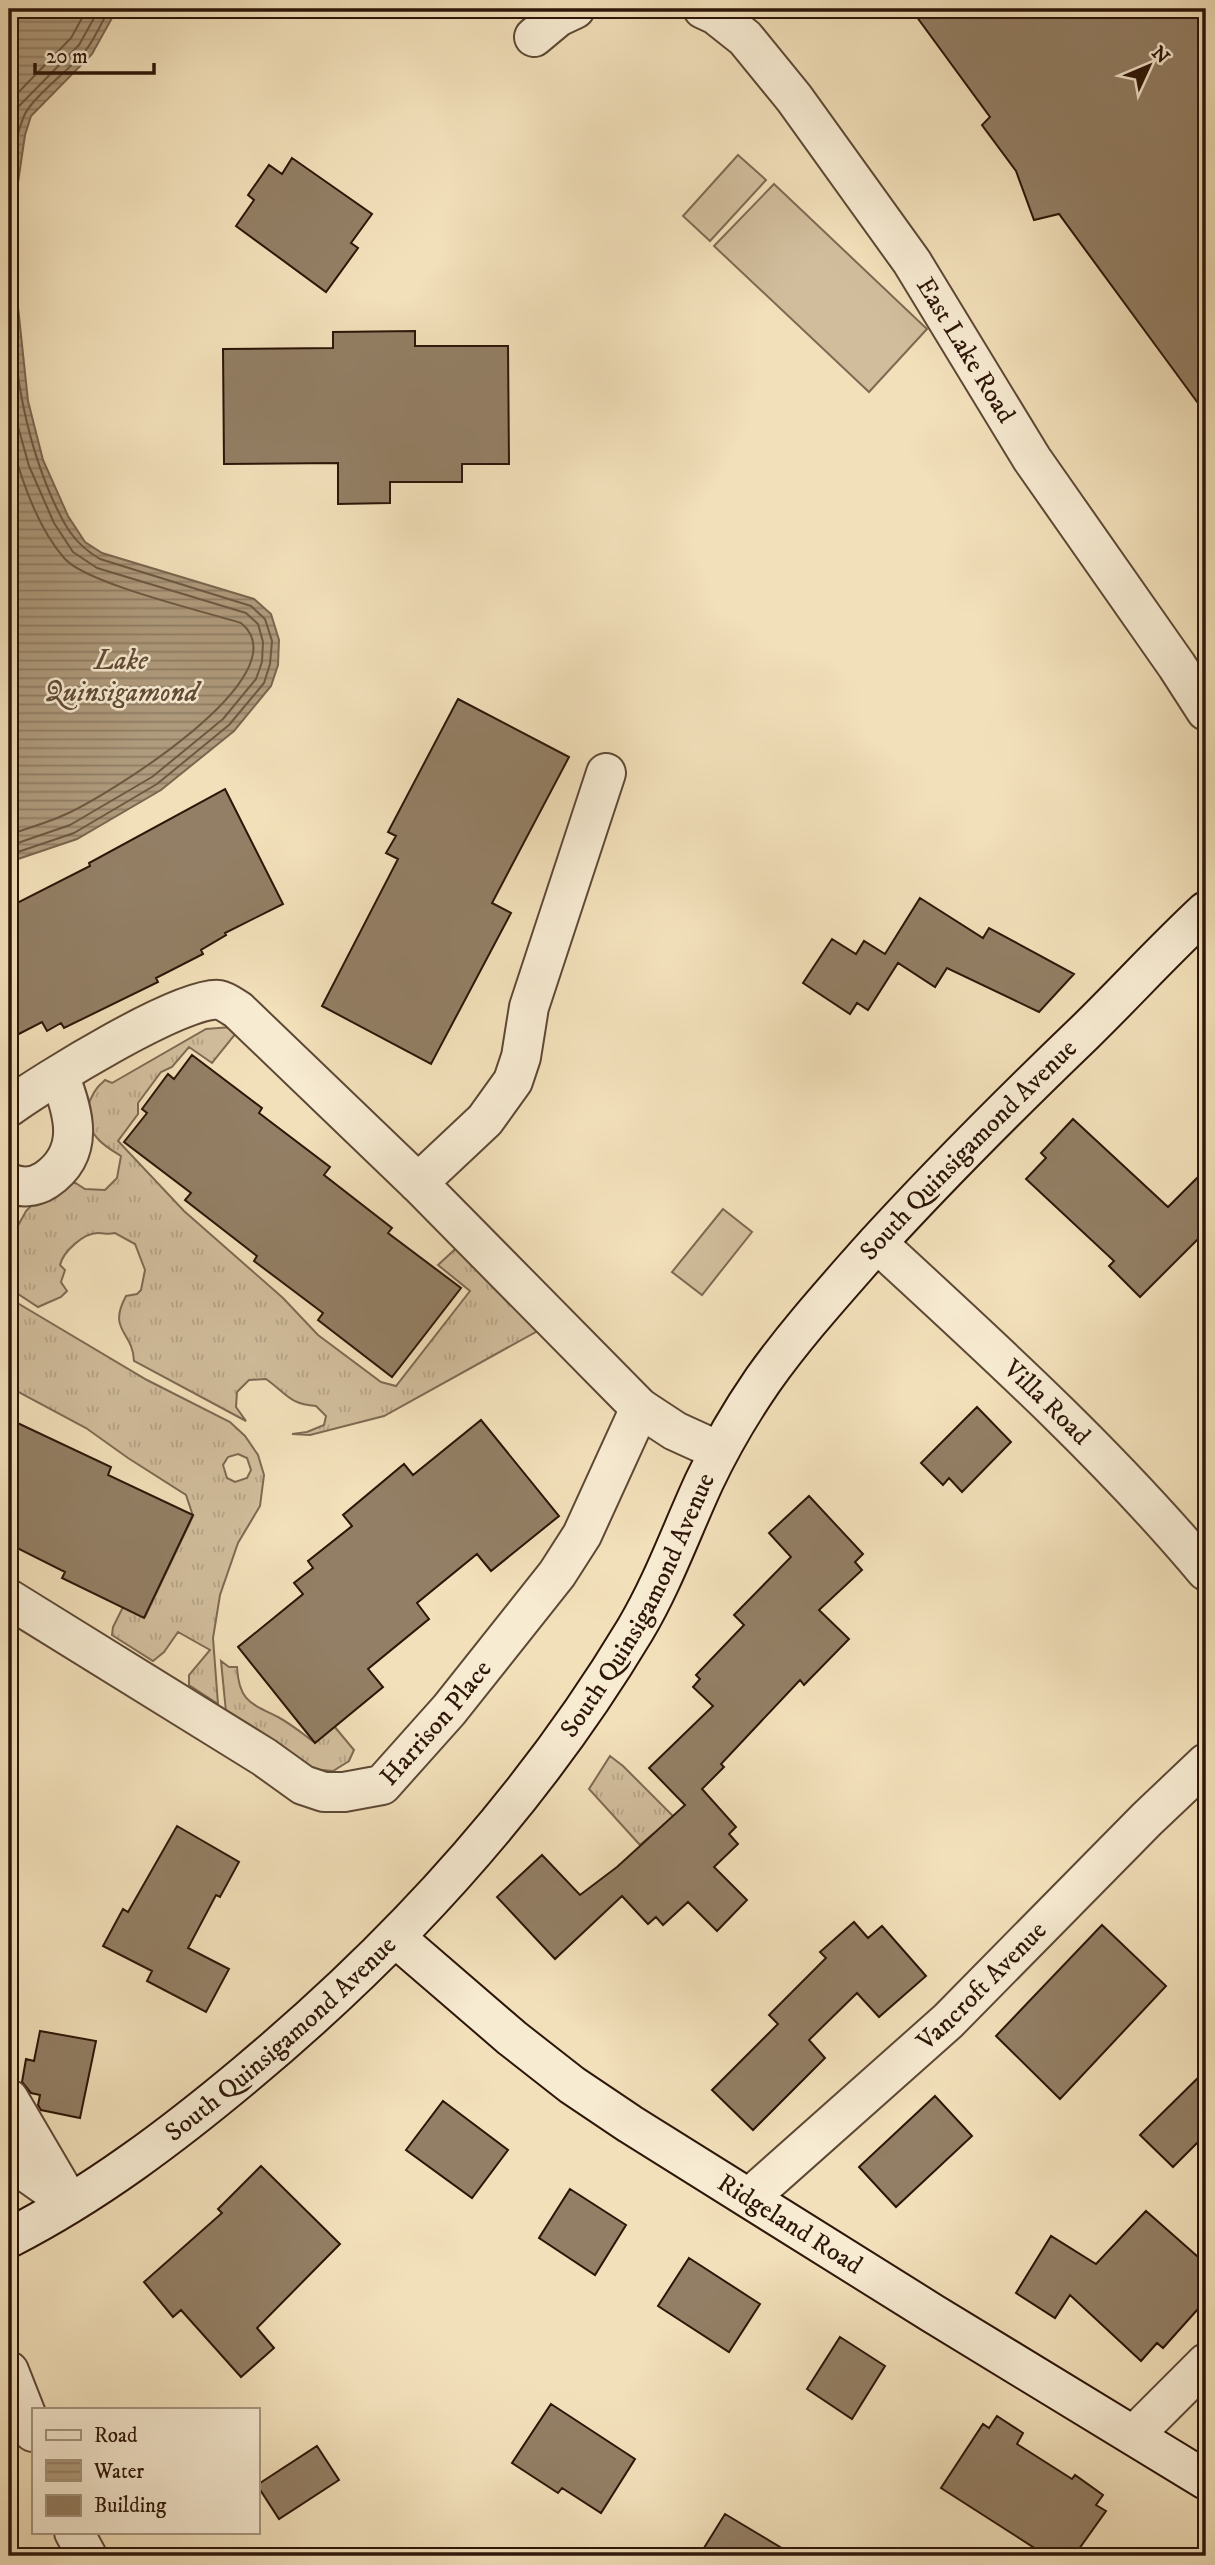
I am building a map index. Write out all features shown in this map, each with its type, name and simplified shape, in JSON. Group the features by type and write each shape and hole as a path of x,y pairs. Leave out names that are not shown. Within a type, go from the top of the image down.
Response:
{"street":[{"path":"534,37 558,17 575,9"},
{"name":"East Lake Road","path":"703,9 716,15 745,38 794,98 912,262 1032,459 1177,666 1206,712"},
{"path":"418,1184 485,1120 513,1081 521,1057 529,1007 606,772"},
{"name":"South Quinsigamond Avenue","path":"9,2238 70,2203 149,2151 219,2097 303,2027 396,1938 456,1873 545,1765 607,1676 667,1571 719,1451 740,1415 816,1311 960,1153 1206,911"},
{"path":"9,1107 159,1018 201,1002 220,1000 238,1010 418,1184 640,1408 675,1431 719,1451"},
{"path":"9,1183 25,1187 40,1184 54,1175 68,1155 73,1139 73,1121 69,1100 59,1075"},
{"name":"Villa Road","path":"877,1243 1052,1408 1143,1500 1206,1571"},
{"name":"Harrison Place","path":"9,1599 264,1757 303,1785 333,1793 382,1785 449,1710 556,1573 582,1535 640,1408"},
{"name":"Vancroft Avenue","path":"749,2198 957,2012 1147,1819 1206,1763"},
{"name":"Ridgeland Road","path":"396,1938 512,2038 572,2085 932,2313 1206,2480"},
{"path":"9,2099 70,2203"},
{"path":"9,2160 70,2203"},
{"path":"1134,2435 1206,2363"},
{"path":"9,2371 32,2429"},
{"path":"75,2534 87,2556"}],"green space":[{"path":"738,155 766,180 710,241 683,216"},
{"path":"774,184 927,329 869,392 714,246"},
{"path":"231,1027 237,1032 212,1063 189,1047 172,1067 161,1072 138,1103 138,1114 118,1141 184,1211 283,1298 318,1335 381,1382 396,1386 470,1291 438,1265 464,1241 543,1328 384,1416 310,1435 292,1434 307,1432 324,1425 326,1416 316,1406 294,1401 266,1379 249,1380 237,1392 236,1407 246,1421 134,1361 133,1351 122,1330 119,1317 126,1296 137,1294 141,1290 145,1270 135,1244 115,1233 86,1236 69,1249 60,1265 65,1270 61,1282 67,1291 61,1297 38,1307 9,1288 9,1242 26,1211 37,1200 59,1194 74,1182 85,1189 105,1190 117,1178 121,1156 100,1142 89,1124 90,1100 99,1086 105,1080 112,1083 206,1029"},
{"path":"723,1209 752,1232 702,1295 672,1272"},
{"path":"9,1298 147,1380 230,1422 245,1436 258,1455 264,1475 260,1506 238,1543 220,1595 213,1638 218,1704 189,1685 189,1675 210,1650 178,1632 164,1652 153,1661 112,1635 123,1607 145,1617 193,1516 186,1495 86,1428 9,1387","holes":["238,1454 247,1458 251,1470 247,1478 235,1482 227,1478 223,1465 228,1457"]},
{"path":"221,1661 229,1667 237,1667 240,1687 248,1700 314,1742 334,1726 354,1750 349,1761 333,1771 311,1769 226,1712"},
{"path":"610,1756 691,1834 686,1870 653,1834 640,1845 589,1789"}],"water":[{"name":"Lake Quinsigamond","path":"9,9 117,9 92,54 31,116 25,135 17,189 16,288 28,401 43,460 68,516 85,542 102,553 254,599 271,614 279,640 278,665 271,686 234,731 161,790 77,839 9,862"}],"building":[{"path":"911,9 1206,9 1206,414 1059,214 1034,220 1016,171 982,125 990,117"},
{"path":"292,158 372,214 351,243 358,248 326,292 236,226 254,200 248,195 269,165 282,174"},
{"path":"415,331 415,346 508,346 509,464 462,464 462,482 390,482 390,503 338,504 338,463 224,464 223,349 333,348 333,332"},
{"path":"458,699 569,757 492,903 511,913 431,1064 322,1006 398,859 386,853 396,836 388,832"},
{"path":"225,789 283,904 225,933 226,935 201,950 203,954 156,978 158,982 64,1028 61,1023 47,1031 42,1022 9,1039 9,907 90,866 89,863"},
{"path":"920,898 983,938 989,928 1074,974 1039,1012 947,968 935,987 898,963 868,1010 857,1003 850,1014 803,983 832,939 856,954 864,941 885,954"},
{"path":"192,1055 262,1108 259,1113 330,1167 324,1175 392,1228 388,1233 461,1288 392,1377 318,1320 323,1313 254,1261 257,1256 185,1200 191,1193 124,1142 147,1113 142,1109 168,1074 174,1079"},
{"path":"1073,1119 1168,1207 1206,1169 1206,1231 1140,1297 1109,1266 1114,1261 1026,1179 1046,1158 1041,1153"},
{"path":"977,1407 1011,1442 962,1492 949,1478 943,1485 921,1463"},
{"path":"9,1419 111,1467 108,1475 193,1515 144,1618 62,1578 65,1572 9,1544"},
{"path":"481,1420 559,1516 491,1571 477,1554 417,1603 429,1619 368,1669 383,1687 315,1743 238,1647 303,1594 294,1583 313,1568 308,1561 352,1526 343,1515 404,1464 413,1475"},
{"path":"809,1496 863,1554 855,1562 862,1570 819,1610 849,1639 804,1685 800,1680 721,1764 724,1767 702,1789 736,1827 729,1834 738,1844 714,1867 747,1900 717,1931 688,1902 663,1925 656,1917 648,1924 622,1896 555,1959 497,1897 542,1855 580,1895 617,1867 685,1805 649,1768 713,1706 693,1687 700,1679 696,1675 744,1625 734,1615 791,1557 769,1533"},
{"path":"177,1826 239,1862 220,1897 216,1895 188,1948 229,1969 206,2012 147,1981 152,1971 103,1946 123,1909 128,1912"},
{"path":"854,1922 868,1938 882,1926 926,1976 879,2017 857,1993 809,2040 825,2058 753,2130 712,2090 778,2024 769,2015 826,1958 820,1952"},
{"path":"1102,1925 1166,1986 1060,2099 996,2036"},
{"path":"40,2031 96,2041 80,2118 41,2110 38,2105 40,2095 31,2093 22,2082 26,2059 34,2061"},
{"path":"1206,2070 1206,2134 1173,2167 1140,2135"},
{"path":"935,2096 972,2136 896,2207 859,2167"},
{"path":"443,2101 508,2150 472,2198 406,2150"},
{"path":"261,2166 340,2244 257,2328 274,2348 241,2377 181,2310 173,2317 144,2282 222,2213 218,2209"},
{"path":"570,2189 626,2225 595,2275 539,2238"},
{"path":"1146,2211 1206,2264 1206,2300 1163,2348 1157,2343 1141,2361 1070,2295 1055,2318 1016,2293 1051,2236 1096,2264"},
{"path":"689,2258 760,2304 729,2352 658,2306"},
{"path":"840,2337 885,2366 852,2419 807,2389"},
{"path":"551,2404 635,2459 601,2513 562,2488 558,2493 512,2463"},
{"path":"997,2416 1023,2433 1017,2444 1072,2479 1075,2475 1103,2495 1096,2505 1106,2511 1074,2556 1047,2556 941,2488 983,2424 989,2428"},
{"path":"317,2446 339,2480 279,2519 259,2488 259,2484"},
{"path":"725,2514 795,2556 699,2556"}]}
